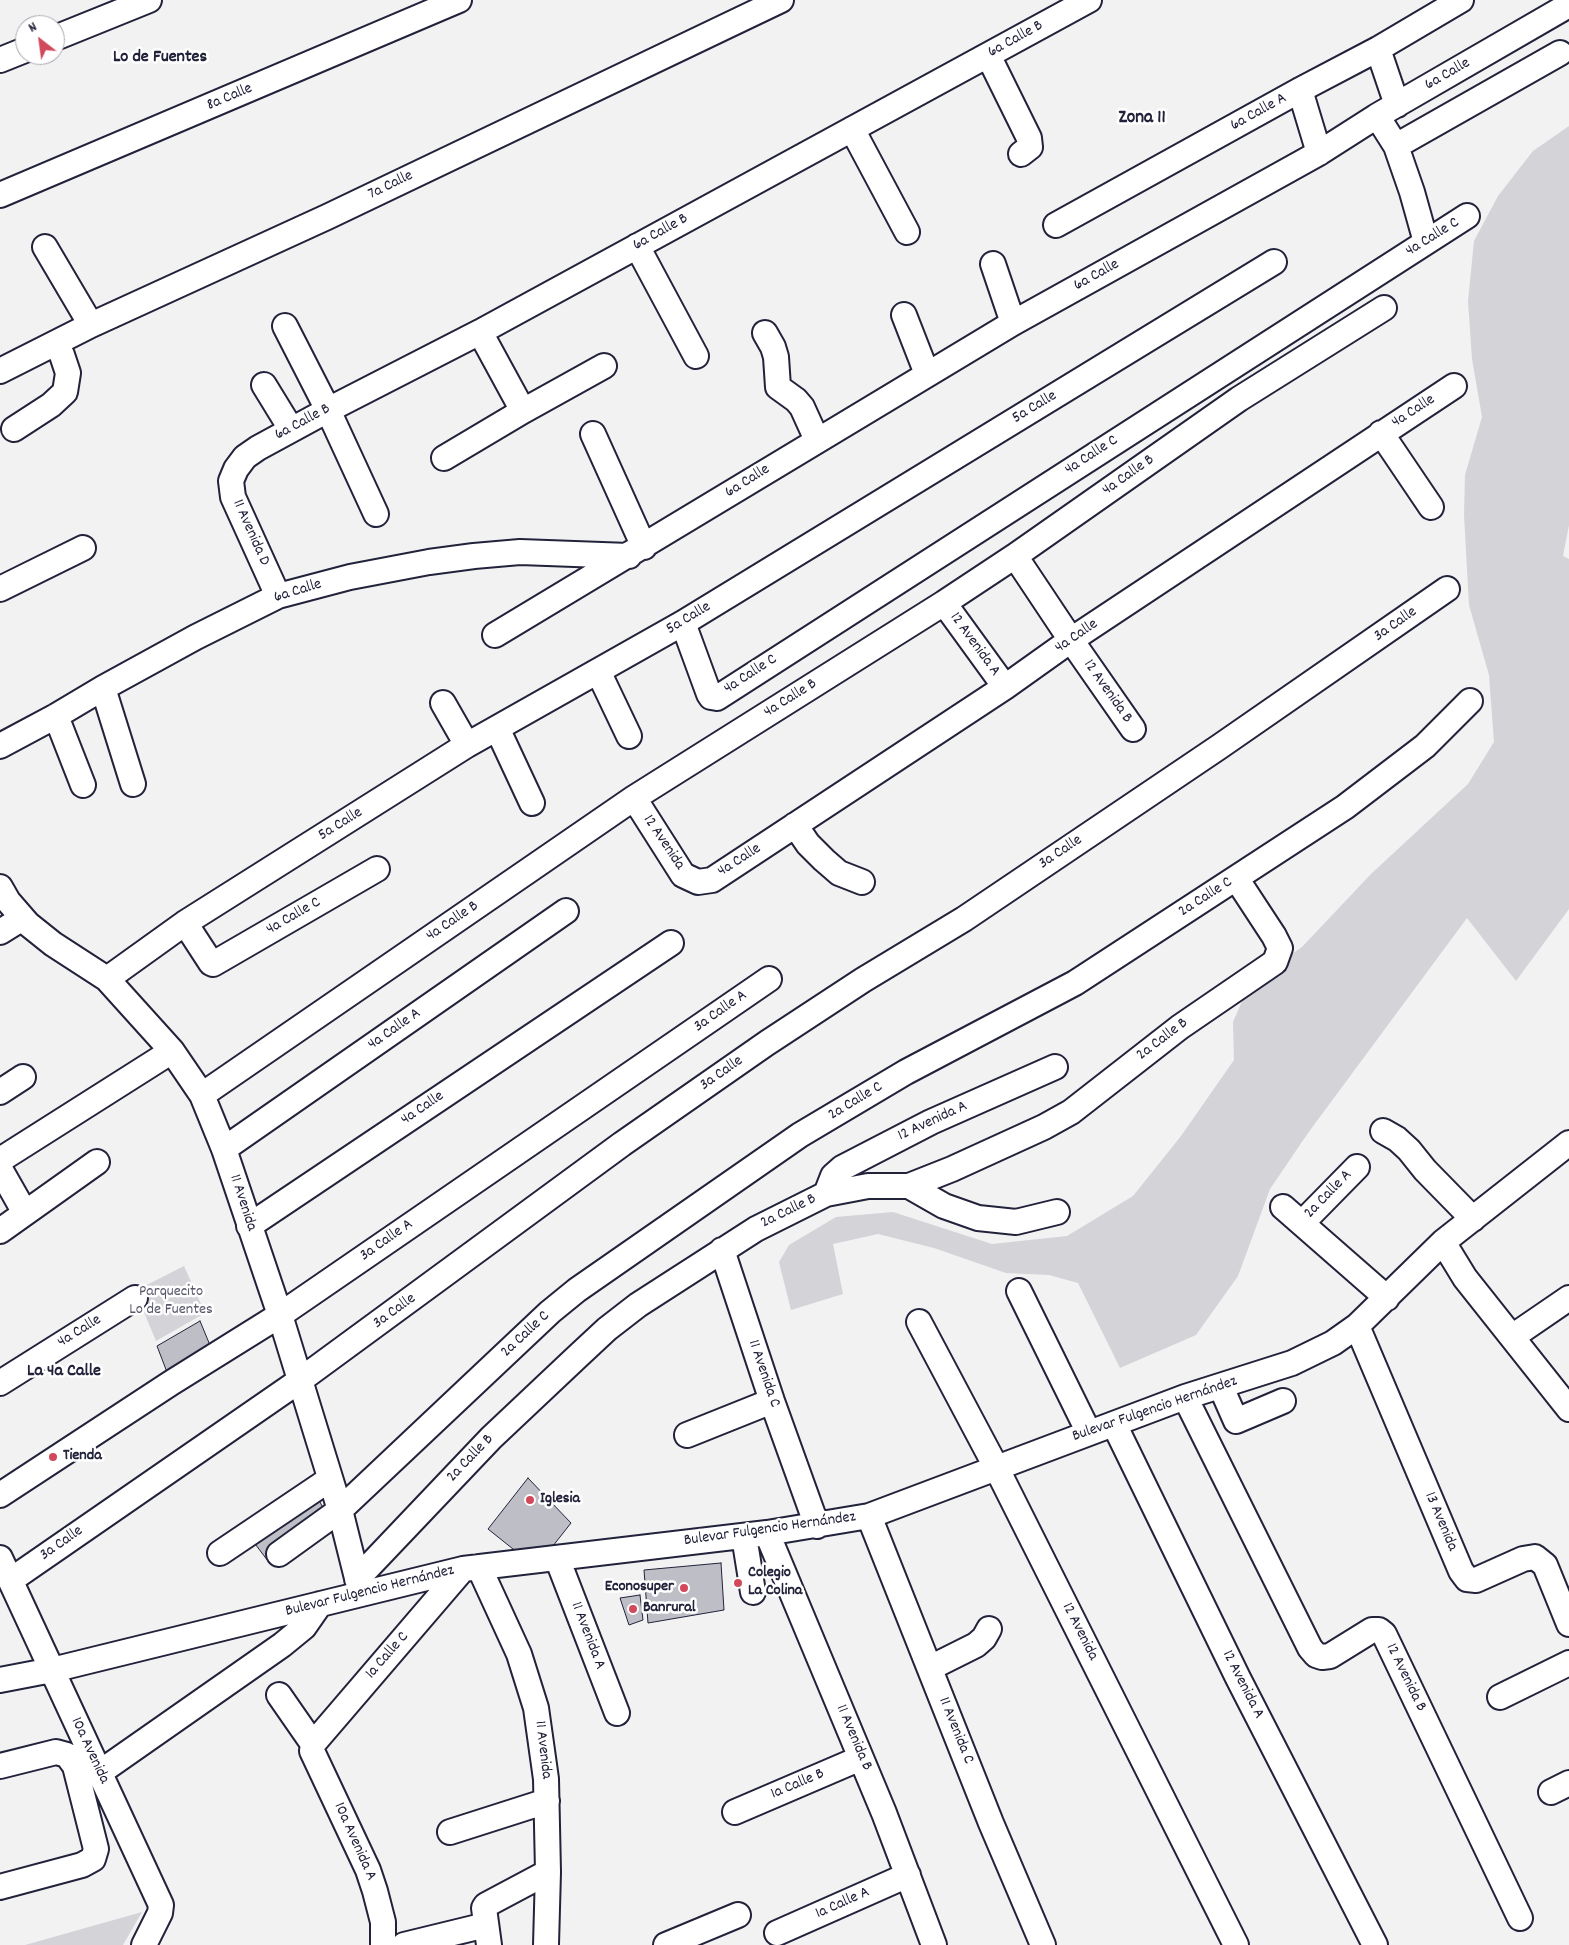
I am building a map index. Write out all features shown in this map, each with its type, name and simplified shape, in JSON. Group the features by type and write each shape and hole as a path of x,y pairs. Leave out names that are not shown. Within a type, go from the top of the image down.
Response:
{"street":[{"path":"65,34 149,0"},
{"name":"8a Calle","path":"0,195 459,0"},
{"name":"7a Calle","path":"0,371 91,325 327,217 782,0"},
{"name":"6a Calle B","path":"236,469 245,457 291,430 480,332 1089,0"},
{"name":"6a Calle A","path":"1056,225 1378,49 1461,0"},
{"name":"6a Calle","path":"495,636 1013,323 1319,153 1377,116 1569,5"},
{"path":"1378,49 1397,105"},
{"path":"1396,146 1560,53"},
{"path":"0,60 15,54"},
{"path":"988,55 1029,138 1030,147 1021,154"},
{"path":"1300,90 1319,153"},
{"path":"1377,116 1396,146 1412,192 1426,242"},
{"path":"852,129 907,232"},
{"name":"4a Calle C","path":"683,623 708,694 710,697 717,698 1467,216"},
{"path":"637,246 696,356"},
{"path":"45,247 91,325"},
{"name":"5a Calle","path":"107,979 185,922 466,745 683,623 1274,262"},
{"path":"992,264 1013,323"},
{"name":"4a Calle B","path":"202,1095 634,798 944,603 1015,556 1239,399 1384,308"},
{"path":"904,315 927,374"},
{"path":"285,326 328,410 376,514"},
{"path":"480,332 524,411"},
{"path":"765,333 776,357 778,387 796,400 802,407 817,440"},
{"path":"14,429 51,406 64,392 68,373 62,355 55,343"},
{"path":"444,458 604,366"},
{"path":"264,385 291,430"},
{"name":"4a Calle","path":"698,882 712,880 795,826 1454,386"},
{"path":"1381,433 1431,507"},
{"path":"593,434 636,551"},
{"name":"11 Avenida D","path":"236,469 231,481 233,497 278,596"},
{"path":"2,585 83,548"},
{"name":"6a Calle","path":"0,746 103,688 278,596 350,578 429,562 474,556 520,552 636,551"},
{"name":"12 Avenida B","path":"1015,556 1133,729"},
{"name":"3a Calle","path":"11,1580 300,1381 622,1144 767,1043 863,980 973,913 1235,736 1447,589"},
{"name":"12 Avenida A","path":"944,603 1005,687"},
{"path":"598,671 629,736"},
{"path":"103,688 133,784"},
{"name":"2a Calle C","path":"278,1554 340,1510 550,1312 585,1285 800,1135 906,1072 1075,983 1345,807 1424,746 1470,701"},
{"path":"443,703 466,745"},
{"path":"56,716 83,785"},
{"path":"496,728 532,803"},
{"name":"12 Avenida","path":"634,798 683,874 698,882"},
{"path":"795,826 808,844 839,873 862,882"},
{"name":"4a Calle C","path":"185,922 211,963 217,963 377,869"},
{"name":"2a Calle B","path":"359,1586 491,1438 600,1336 638,1305 756,1229 826,1194 868,1186 910,1186 960,1166 1044,1127 1071,1112 1180,1026 1275,962 1280,948 1236,878"},
{"name":"11 Avenida","path":"0,887 21,919 53,944 107,979 172,1051 202,1095 224,1149 280,1315 340,1510 359,1586"},
{"name":"4a Calle A","path":"224,1149 566,911"},
{"path":"0,932 21,919"},
{"name":"4a Calle","path":"249,1226 671,942"},
{"name":"3a Calle A","path":"0,1495 280,1315 769,979"},
{"path":"25,1213 1,1159 172,1051"},
{"name":"12 Avenida A","path":"826,1194 833,1176 842,1168 931,1122 1054,1067"},
{"path":"0,1092 23,1077"},
{"path":"1383,1131 1397,1139 1473,1218"},
{"name":"Bulevar Fulgencio Hernández","path":"0,1680 52,1670 320,1604 359,1586 471,1568 767,1533 869,1516 1185,1397 1292,1363 1333,1343 1357,1326 1443,1242 1569,1143"},
{"path":"0,1231 97,1162"},
{"name":"2a Calle A","path":"1302,1223 1357,1167"},
{"path":"910,1186 944,1206 978,1218 1016,1222 1057,1212"},
{"path":"1283,1207 1387,1298"},
{"path":"1443,1242 1465,1278 1569,1409"},
{"name":"11 Avenida C","path":"722,1250 772,1401 817,1526"},
{"path":"1019,1291 1089,1433"},
{"name":"4a Calle","path":"0,1383 135,1298"},
{"path":"1512,1337 1569,1298"},
{"name":"12 Avenida","path":"919,1322 996,1467 1236,1945"},
{"name":"13 Avenida","path":"1357,1326 1461,1571 1467,1579 1476,1580 1522,1559 1535,1557 1545,1565 1569,1624"},
{"path":"1221,1387 1236,1421 1283,1402"},
{"name":"12 Avenida B","path":"1185,1397 1310,1648 1316,1655 1322,1657 1330,1656 1372,1630 1379,1630 1384,1634 1520,1918"},
{"path":"687,1436 772,1401"},
{"name":"12 Avenida A","path":"1114,1424 1234,1669 1375,1945"},
{"path":"220,1553 330,1479"},
{"name":"11 Avenida C","path":"869,1516 1042,1945"},
{"name":"11 Avenida B","path":"767,1533 884,1813 934,1945"},
{"path":"744,1536 753,1592"},
{"name":"10a Avenida","path":"0,1558 160,1905 160,1912 144,1945"},
{"name":"11 Avenida A","path":"557,1558 617,1713"},
{"name":"11 Avenida","path":"471,1568 519,1654 536,1708 546,1779 547,1802 546,1945"},
{"name":"1a Calle C","path":"313,1744 471,1568"},
{"path":"99,1773 282,1645 304,1627 320,1604"},
{"path":"930,1668 976,1645 984,1638 989,1629"},
{"path":"1500,1697 1569,1663"},
{"name":"10a Avenida A","path":"279,1695 313,1744 312,1751 368,1870 383,1922 383,1945"},
{"path":"0,1766 56,1752 67,1755 76,1766 96,1849 93,1859 82,1865 0,1887"},
{"name":"1a Calle B","path":"736,1812 861,1758"},
{"path":"450,1832 547,1802"},
{"path":"404,1945 487,1925 548,1872"},
{"name":"1a Calle A","path":"777,1933 908,1875"},
{"path":"666,1945 738,1915"}],"green space":[{"path":"1569,126 1569,525 1563,556 1569,559 1569,909 1516,981 1467,918 1308,1133 1270,1189 1238,1276 1196,1335 1120,1368 1078,1283 1049,1275 1006,1273 934,1248 878,1234 833,1244 843,1294 791,1310 779,1262 789,1245 836,1217 893,1212 992,1244 1067,1236 1133,1196 1181,1136 1234,1060 1233,1022 1250,983 1302,947 1371,874 1468,784 1494,742 1489,675 1469,605 1464,515 1465,475 1482,417 1472,359 1468,301 1474,241 1498,196 1533,151"},
{"name":"Parquecito Lo de Fuentes","path":"184,1266 205,1313 156,1341 135,1291"},
{"path":"142,1912 123,1945 25,1945"}],"building":[{"path":"200,1321 212,1350 170,1380 157,1346"},
{"name":"Iglesia","path":"528,1478 571,1523 545,1556 523,1557 488,1529"},
{"path":"315,1492 327,1516 268,1561 249,1536"},
{"name":"Econosuper","path":"721,1563 724,1610 648,1623 644,1570"},
{"name":"Banrural","path":"640,1595 643,1620 629,1625 620,1598"}],"place":[{"name":"Tienda","path":"53,1457"},
{"name":"Iglesia","path":"530,1500"},
{"name":"Colegio La Colina","path":"738,1583"},
{"name":"Econosuper","path":"684,1588"},
{"name":"Banrural","path":"633,1609"}],"district":[{"name":"Lo de Fuentes","path":"160,59"},
{"name":"Zona 11","path":"1142,119"},
{"name":"La 4a Calle","path":"64,1373"}]}
